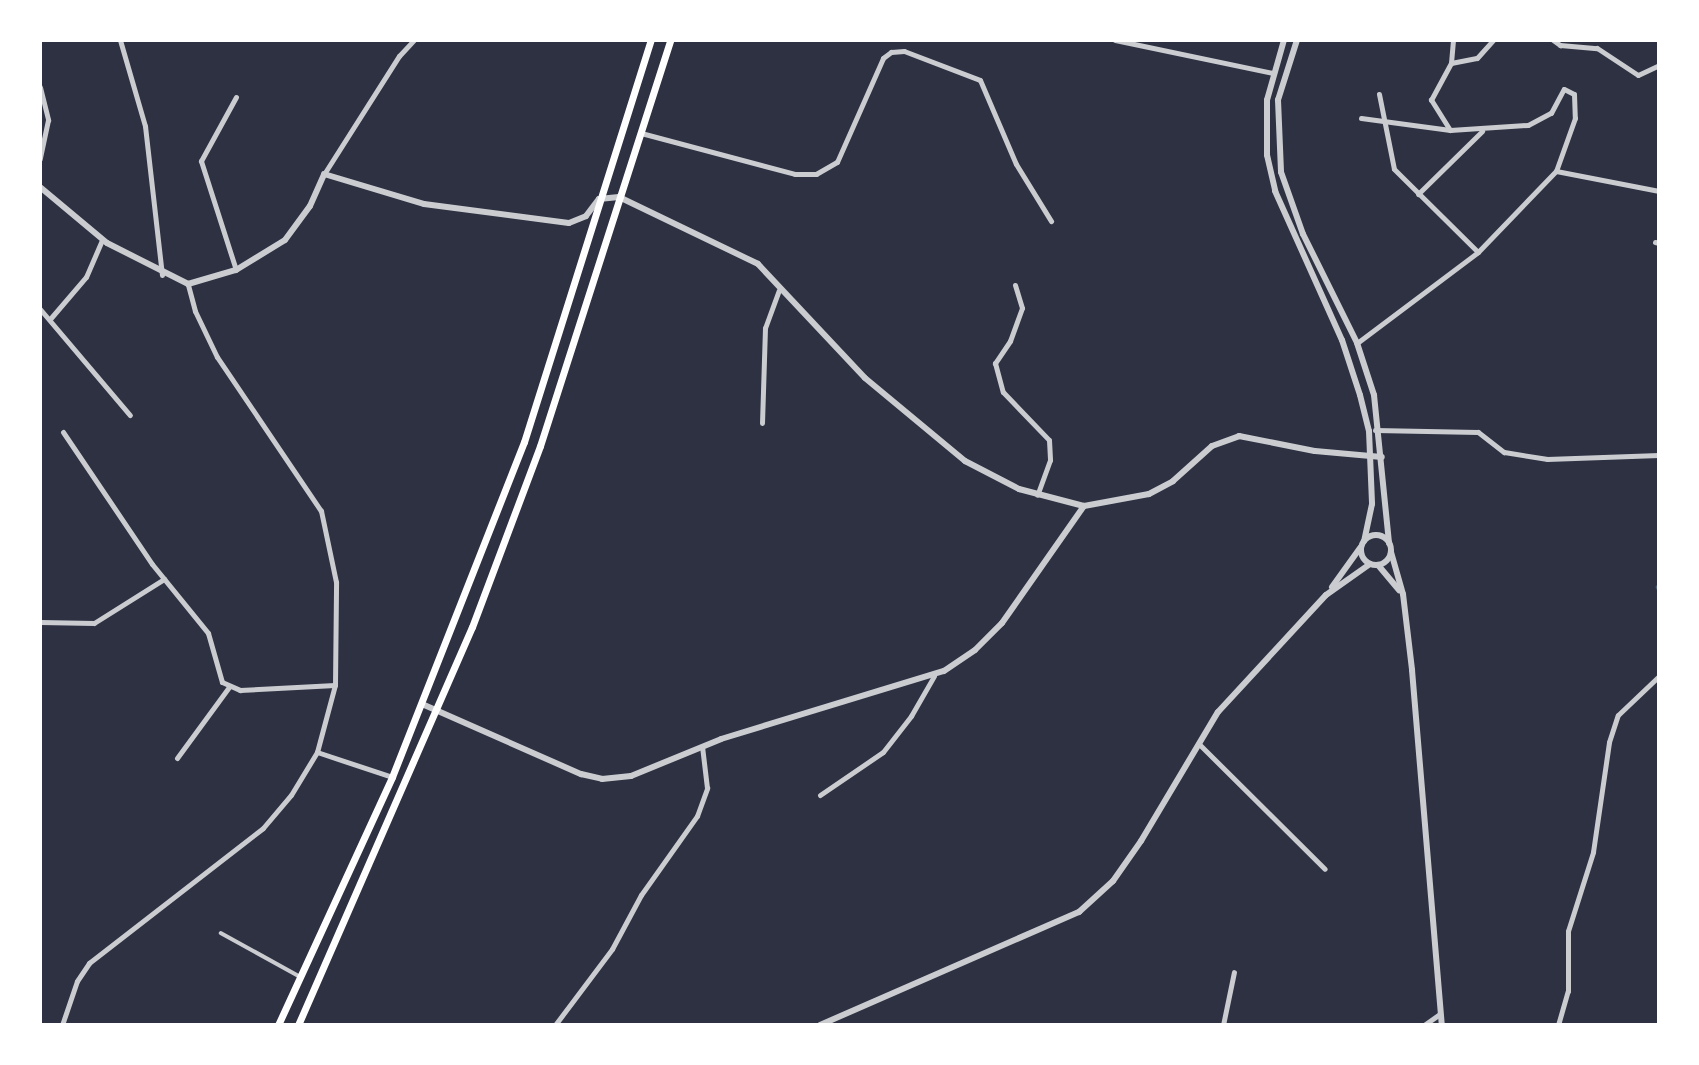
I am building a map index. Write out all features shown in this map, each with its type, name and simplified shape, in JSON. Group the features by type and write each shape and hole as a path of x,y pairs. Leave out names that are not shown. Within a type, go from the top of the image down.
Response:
{"main road":[{"path":"278,1025 392,777 524,442 651,40"},
{"path":"298,1025 439,710 540,446 670,40"}],"street":[{"path":"120,40 145,126 163,275"},
{"path":"40,187 102,240 163,275 188,284 236,270 285,240 310,206 324,174 399,56 414,40"},
{"path":"1115,40 1273,73"},
{"path":"1284,40 1273,73 1264,127 1275,191 1342,340 1368,431 1372,504 1362,556 1370,564 1378,565 1403,594"},
{"path":"1297,40 1278,100 1281,172 1304,234 1357,343 1374,395 1389,543 1403,594 1442,1025"},
{"path":"1450,130 1430,100 1451,63 1453,40"},
{"path":"1451,63 1477,58 1493,40"},
{"path":"1553,40 1597,48 1638,75 1659,65"},
{"path":"641,133 795,174 816,174 837,162 883,58 891,52 904,51 981,80 1016,164 1051,221"},
{"path":"40,87 48,120 40,159"},
{"path":"1357,343 1478,252 1556,171 1575,118 1574,94 1564,89 1551,113 1528,125 1482,131 1384,124 1361,118"},
{"path":"1379,94 1391,163 1418,194 1478,252"},
{"path":"236,97 201,161 236,270"},
{"path":"1418,194 1482,131"},
{"path":"1556,171 1659,191"},
{"path":"324,174 424,204 569,223 586,216 599,199 619,197 758,264 779,290 865,378 933,437 981,471 1037,495 1084,506 1149,494 1173,481 1212,446 1239,436 1382,457"},
{"path":"50,319 86,277 102,240"},
{"path":"62,1025 77,981 89,963 263,828 317,752 335,685 336,582 321,510 217,357 188,284"},
{"path":"1015,285 1022,308 1010,341 995,363 1003,392 1049,440 1050,460 1037,495"},
{"path":"762,423 765,328 779,290"},
{"path":"40,309 130,415"},
{"path":"1368,431 1478,432 1504,452 1537,458 1659,455"},
{"path":"63,432 164,579 208,633 217,675 229,687 270,690 335,685"},
{"path":"422,704 602,779 631,776 702,746 896,683 933,676 975,650 1002,623 1084,506"},
{"path":"820,1025 1079,912 1113,881 1218,712 1269,652 1326,594 1363,543 1377,535 1389,543"},
{"path":"1378,565 1391,552"},
{"path":"1326,594 1370,564"},
{"path":"40,622 94,623 164,579"},
{"path":"820,795 883,752 911,716 933,676"},
{"path":"1558,1025 1568,991 1568,931 1593,852 1609,742 1618,715 1659,676"},
{"path":"177,758 229,687"},
{"path":"1199,744 1325,869"},
{"path":"555,1025 612,949 641,895 697,816 707,789 702,746"},
{"path":"317,752 392,777"},
{"path":"220,933 301,977"},
{"path":"1223,1025 1234,972"},
{"path":"1424,1025 1440,1014"}]}
